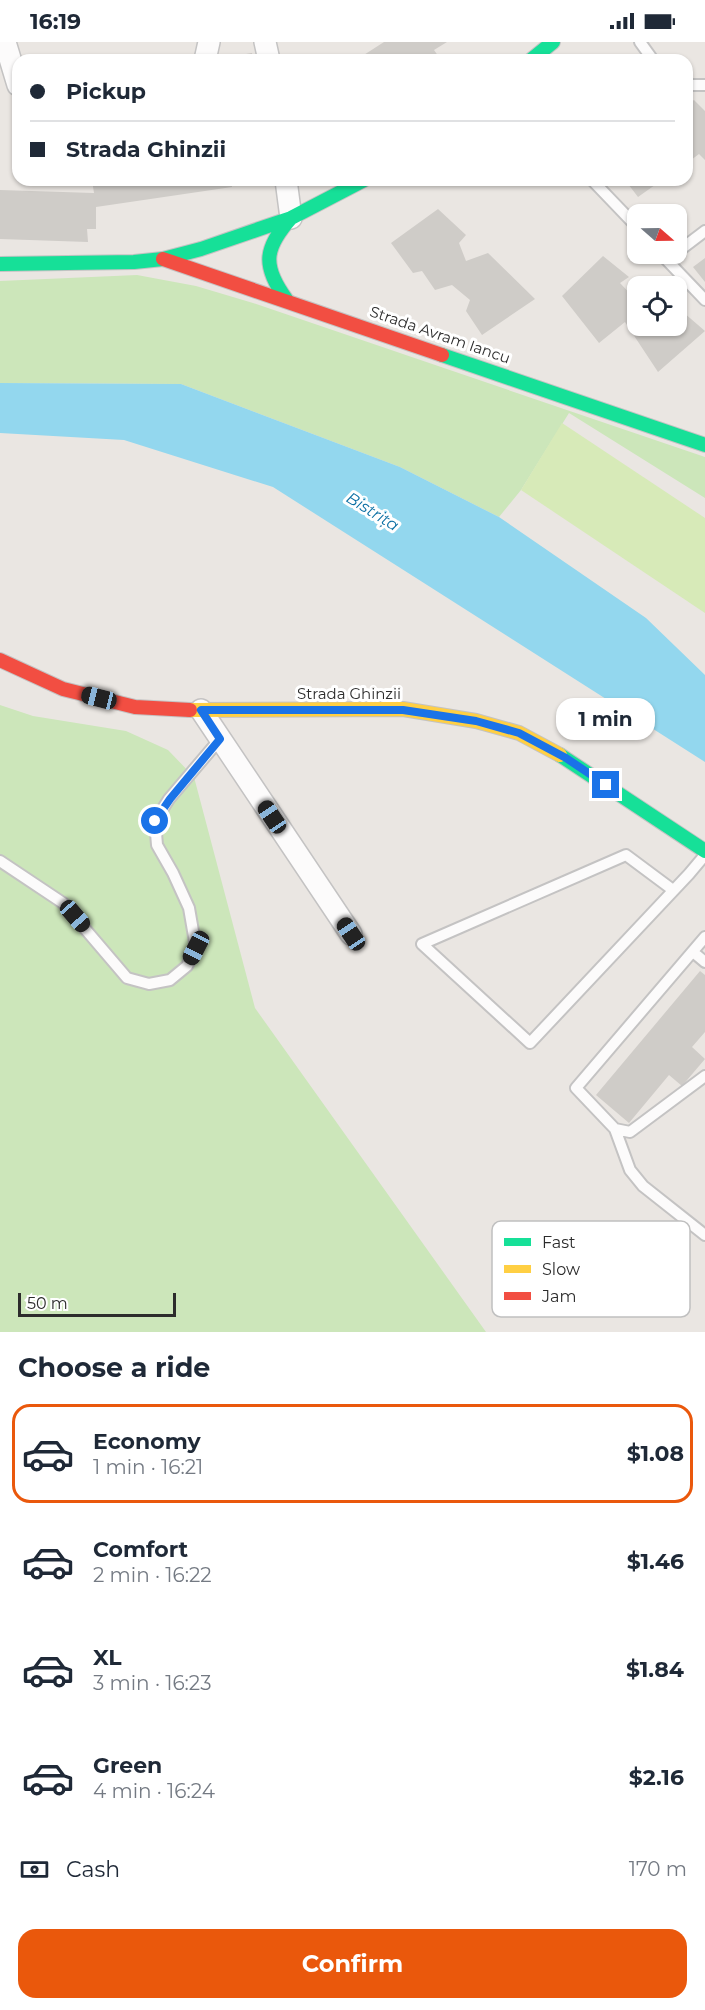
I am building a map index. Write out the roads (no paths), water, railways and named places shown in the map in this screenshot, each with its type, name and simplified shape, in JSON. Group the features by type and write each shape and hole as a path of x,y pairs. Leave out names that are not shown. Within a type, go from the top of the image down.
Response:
{"street":[{"path":"5,42 12,65"},
{"path":"529,54 553,42"},
{"path":"287,186 291,218"},
{"path":"0,264 134,262 163,259 201,249 291,218 352,186"},
{"path":"286,299 274,285 268,267 269,248 277,231 291,218"},
{"name":"Strada Avram Iancu","path":"163,259 286,299 705,445"},
{"name":"Strada Ghinzii","path":"0,660 63,689 135,707 201,710 403,710 476,721 519,733 566,758 705,853"},
{"path":"201,710 351,934"}],"lane":[{"path":"598,186 627,217"},
{"path":"687,243 705,231"},
{"path":"677,264 705,300"},
{"path":"0,861 63,903 127,978 149,984 170,980 187,966 196,948 189,908 157,845 155,821 170,799 220,739"},
{"path":"673,890 626,855 422,944 530,1043 673,890 705,853"},
{"path":"686,1221 643,1186 630,1170 615,1129 576,1088 705,937"},
{"path":"693,952 705,962"},
{"path":"615,1129 630,1132 705,1076"},
{"path":"690,1224 705,1236"}],"water":[{"name":"Bistrița","path":"0,383 181,384 400,467 499,517 646,618 705,675 705,762 273,487 124,440 0,433"}]}
